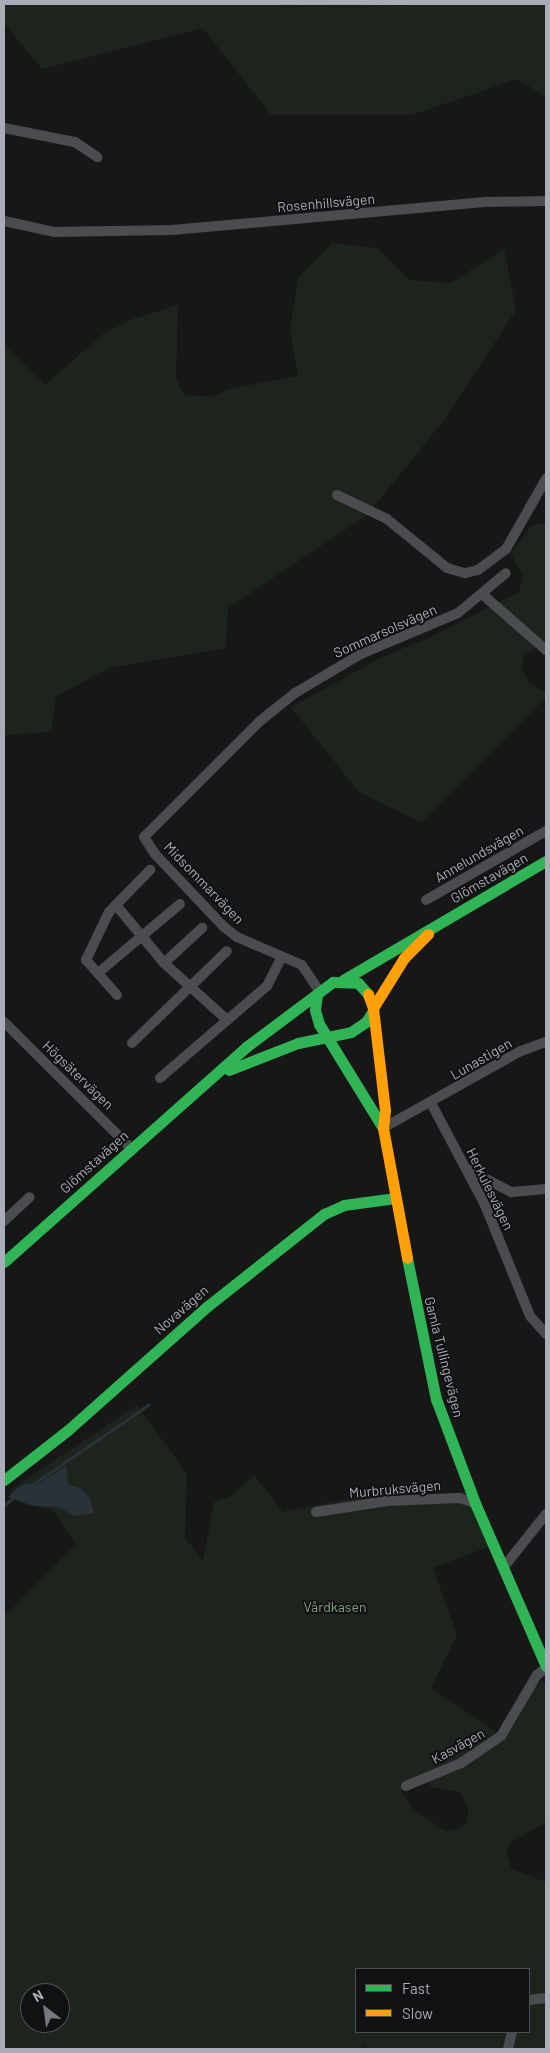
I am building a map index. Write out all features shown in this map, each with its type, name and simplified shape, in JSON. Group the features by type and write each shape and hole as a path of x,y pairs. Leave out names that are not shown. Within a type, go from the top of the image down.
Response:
{"street":[{"path":"4,128 75,142 97,156"},
{"name":"Rosenhillsvägen","path":"4,221 54,232 108,229 172,230 488,202 546,201"},
{"path":"337,495 387,519 455,572 478,570 506,549 546,479"},
{"name":"Sommarsolsvägen","path":"144,837 260,721 295,693 361,654 447,619 482,594 506,573"},
{"path":"482,594 546,650"},
{"name":"Annelundsvägen","path":"426,900 546,831"},
{"name":"Midsommarvägen","path":"144,837 155,854 224,927 236,937 302,966 319,994"},
{"name":"Glömstavägen","path":"4,1262 246,1047 319,994 403,942 446,920 546,861"},
{"path":"117,995 86,960 109,912 150,870"},
{"path":"98,973 144,937 180,904"},
{"path":"116,906 164,963 228,1020"},
{"name":"Glömstavägen","path":"204,1085 242,1062 269,1052 359,1028 373,1009 404,958 446,920"},
{"path":"164,963 202,928"},
{"path":"132,1043 227,951"},
{"path":"160,1078 267,986 282,957"},
{"path":"343,980 352,980 363,987 373,1009"},
{"path":"319,994 316,1016 327,1038"},
{"name":"Gamla Tullingevägen","path":"373,1009 385,1110 383,1128 432,1384 475,1503 546,1667"},
{"name":"Högsätervägen","path":"4,1022 132,1148"},
{"name":"Gamla Tullingevägen","path":"327,1038 383,1128"},
{"name":"Lunastigen","path":"431,1103 521,1051 546,1042"},
{"path":"383,1128 431,1103"},
{"name":"Herkulesvägen","path":"431,1103 485,1205 530,1316 546,1334"},
{"path":"466,1168 511,1192 546,1189"},
{"path":"4,1220 30,1197"},
{"name":"Novavägen","path":"4,1480 68,1430 209,1305 324,1214 344,1205 396,1198"},
{"name":"Murbruksvägen","path":"316,1512 361,1503 425,1499 459,1498 475,1503"},
{"path":"503,1568 546,1514"},
{"name":"Kasvägen","path":"406,1786 461,1763 501,1736 537,1675 546,1667"},
{"path":"530,2000 546,1998"},
{"path":"508,2049 512,2033"}],"green space":[{"path":"4,4 280,4 281,6 546,4 546,97 517,79 411,115 271,115 203,28 42,69 4,23"},
{"path":"332,243 377,248 409,280 451,283 504,249 516,310 445,419 367,515 228,608 226,648 109,668 56,696 51,732 4,735 4,321 6,345 45,385 103,334 133,319 178,305 176,379 184,395 213,397 228,389 298,376 290,331 298,278"},
{"path":"546,523 546,641 525,655 521,668 530,684 546,692 546,697 422,823 359,792 291,707 380,658 431,637 519,592 523,576 511,554 532,525"},
{"name":"Vårdkasen","path":"137,1405 187,1474 185,1538 203,1561 214,1502 231,1496 254,1475 283,1512 357,1497 468,1492 491,1546 433,1568 457,1635 431,1688 499,1734 470,1754 402,1783 402,1793 414,1810 446,1831 458,1829 466,1823 469,1810 460,1792 432,1787 427,1782 503,1740 516,1722 530,1692 543,1680 546,1687 546,1822 510,1843 506,1851 512,1869 546,1882 546,2049 368,2049 363,2042 364,2049 4,2049 4,1612 8,1613 76,1544 53,1510 24,1504 10,1490"}],"shaded area":[{"path":"66,1466 68,1484 81,1489 90,1498 94,1513 76,1516 57,1507 34,1506 8,1497 17,1488 27,1483 34,1487"}],"waterway":[{"path":"29,1487 148,1405"},
{"path":"4,1505 15,1496"}],"traffic: fast":[{"path":"343,980 546,861"},
{"path":"4,1262 246,1047 333,982 358,983 368,994"},
{"path":"317,995 315,1010 319,1024 383,1128"},
{"path":"229,1070 298,1043 351,1032 366,1022 373,1011"},
{"path":"4,1480 68,1430 209,1305 324,1214 344,1205 396,1198"},
{"path":"407,1258 436,1399 475,1503 546,1666"}],"traffic: slow":[{"path":"373,1008 404,958 428,934"},
{"path":"368,994 373,1008 385,1110 383,1128 407,1258"}]}
